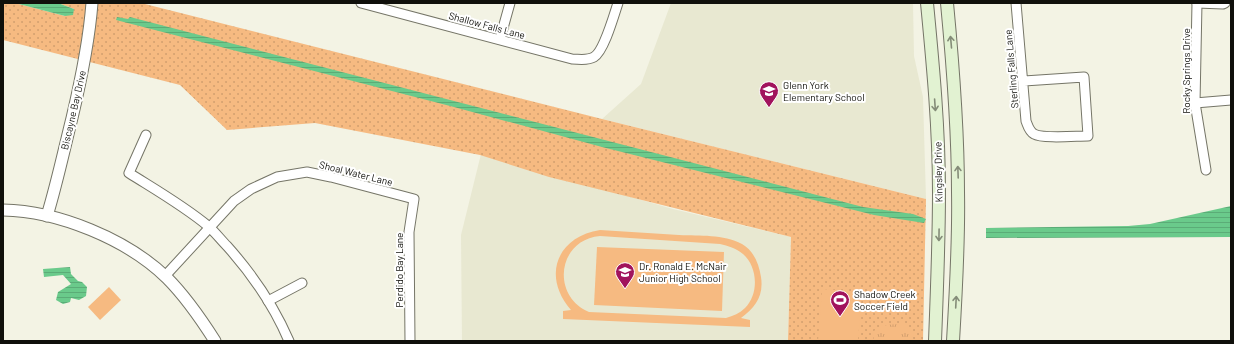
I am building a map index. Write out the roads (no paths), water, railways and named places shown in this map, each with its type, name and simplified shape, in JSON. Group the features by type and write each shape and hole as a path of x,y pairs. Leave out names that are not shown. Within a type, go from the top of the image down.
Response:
{"main road":[{"name":"Kingsley Drive","path":"927,3 937,133 939,191 935,341"},
{"name":"Kingsley Drive","path":"947,3 957,130 958,267 953,341"},
{"path":"932,66 953,64"},
{"path":"939,191 958,191"}],"street":[{"name":"Biscayne Bay Drive","path":"47,216 79,87 89,37 92,3"},
{"name":"Shallow Falls Lane","path":"361,3 572,59 585,60 595,57 603,46 618,3"},
{"path":"500,40 510,3"},
{"name":"Sterling Falls Lane","path":"1016,3 1024,81 1026,121 1032,132 1036,135 1088,136 1084,77 1024,81"},
{"path":"1197,3 1224,3"},
{"name":"Rocky Springs Drive","path":"1197,3 1195,103 1206,170"},
{"path":"1195,103 1231,100"},
{"path":"146,135 129,174 167,196 209,227 255,279 281,323 289,341"},
{"name":"Shoal Water Lane","path":"166,276 234,201 251,189 277,177 306,172 331,177 414,199"},
{"name":"Perdido Bay Lane","path":"410,341 409,232 414,199"},
{"path":"3,210 47,216 74,223 116,242 166,276 203,322 215,341"},
{"path":"268,301 302,283"}],"place":[{"name":"Glenn York Elementary School","path":"769,108"},
{"name":"Dr. Ronald E. McNair Junior High School","path":"625,289"},
{"name":"Shadow Creek Soccer Field","path":"840,317"}]}
